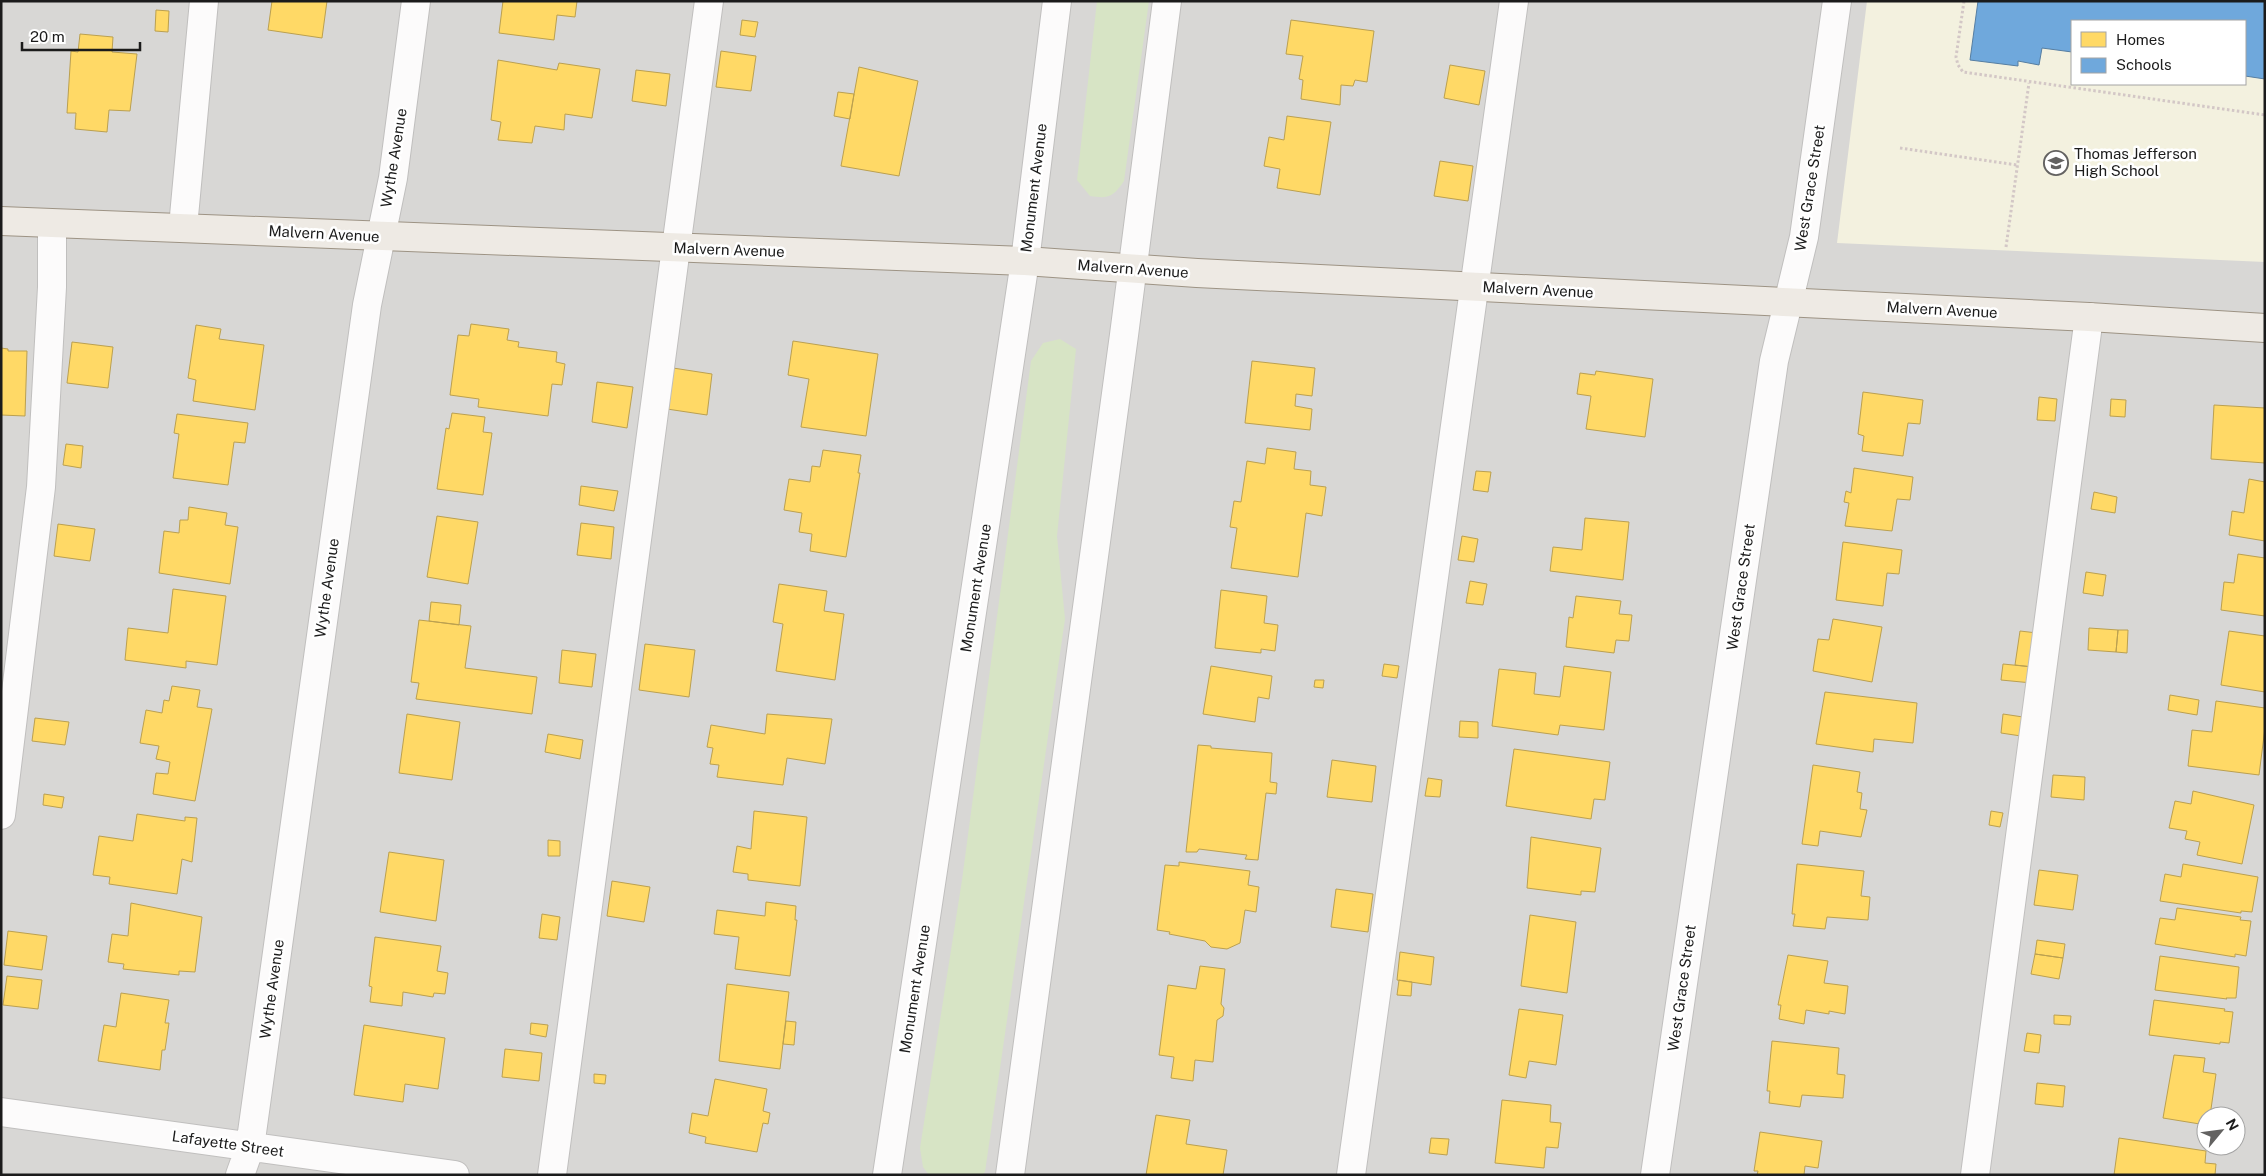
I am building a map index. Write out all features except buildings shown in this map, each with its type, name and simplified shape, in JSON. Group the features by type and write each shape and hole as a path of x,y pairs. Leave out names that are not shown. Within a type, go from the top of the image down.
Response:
{"main road":[{"name":"Malvern Avenue","path":"1,221 1025,261 1197,273 2089,317 2265,328"}],"street":[{"path":"183,227 204,1"},
{"name":"Wythe Avenue","path":"240,1175 250,1147 367,305 393,178 416,1"},
{"path":"552,1175 709,1"},
{"name":"Monument Avenue","path":"887,1175 1025,261 1057,1"},
{"path":"1010,1175 1167,1"},
{"path":"1352,1175 1514,1"},
{"name":"West Grace Street","path":"1655,1175 1774,361 1804,238 1837,1"},
{"path":"1,815 11,646 42,487 52,287 52,224"},
{"path":"1975,1175 2089,317"},
{"name":"Lafayette Street","path":"1,1112 455,1175"}],"path":[{"path":"1964,1 1956,57 1963,72 2029,83 2265,115"},
{"path":"2006,247 2029,83"},
{"path":"1900,148 2017,165"}],"shaded area":[{"path":"1,1 2265,1 2265,1175 1,1175"},
{"name":"Thomas Jefferson High School","path":"1867,1 2265,1 2265,262 1837,243"}],"green space":[{"path":"1097,1 1149,1 1124,181 1117,191 1106,197 1090,196 1077,180"},
{"path":"1060,339 1076,349 1057,536 1065,619 985,1172 982,1175 929,1175 923,1167 920,1148 962,880 1031,361 1043,343"}],"place":[{"name":"Thomas Jefferson High School","path":"2056,163"}]}
